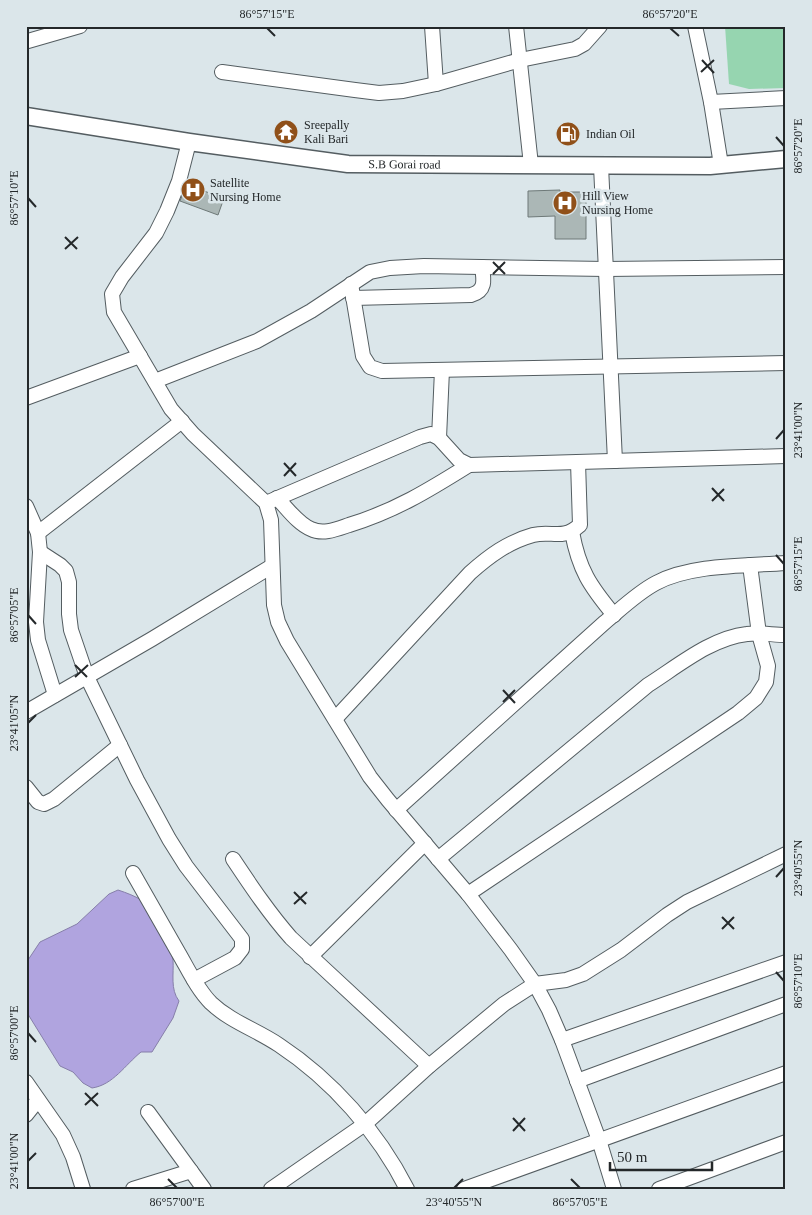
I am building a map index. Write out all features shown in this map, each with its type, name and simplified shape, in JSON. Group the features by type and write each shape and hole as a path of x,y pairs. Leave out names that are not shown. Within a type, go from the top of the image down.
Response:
{"street":[{"path":"28,42 80,26"},
{"path":"432,26 436,84"},
{"path":"516,26 531,165"},
{"path":"695,26 711,102 721,165"},
{"path":"222,72 379,92 404,91 520,60 576,49 584,44 594,29"},
{"path":"711,102 786,98"},
{"name":"S.B Gorai road","path":"26,116 190,142 348,164 721,165 786,159"},
{"path":"190,142 179,181 156,233 122,277 112,294 114,312 171,409 193,434 271,501 311,530 323,532 354,524 398,507 469,464"},
{"path":"601,166 615,461"},
{"path":"353,298 471,295 477,293 482,288 484,282 482,267"},
{"path":"155,381 257,341 311,311 370,272 390,268 786,267"},
{"path":"350,284 363,356 370,367 382,371 786,363"},
{"path":"26,398 140,356"},
{"path":"439,438 442,370"},
{"path":"38,533 182,421"},
{"path":"271,501 431,434 439,438 458,460 469,464 786,456"},
{"path":"335,719 470,572 492,555 517,540 536,534 572,532 580,525 578,462"},
{"path":"271,501 274,605 278,622 287,641 370,777 468,894 512,950 535,984 562,1040 599,1140 614,1189"},
{"path":"26,506 38,533 40,552 36,622 44,662 55,695"},
{"path":"572,532 576,554 589,583 614,615"},
{"path":"40,552 66,571 69,582 71,630 87,678 148,801 182,859 242,939 242,949 235,958 194,980"},
{"path":"396,810 631,600 656,583 681,572 786,563"},
{"path":"26,712 87,678 272,566"},
{"path":"468,894 738,713 756,698 766,682 768,666 759,634 750,566"},
{"path":"438,859 648,686 720,641 748,634 786,635"},
{"path":"26,787 38,802 44,804 54,800 120,745"},
{"path":"310,957 424,843"},
{"path":"271,1189 365,1124 429,1066 504,1004 535,984 566,980 583,974 621,950 687,902 786,854"},
{"path":"233,859 273,917 310,957 429,1066"},
{"path":"133,873 194,980 210,1002 229,1018 278,1044 323,1079 365,1124 407,1189"},
{"path":"562,1040 786,962"},
{"path":"577,1080 786,1004"},
{"path":"464,1189 786,1073"},
{"path":"26,1082 63,1135 83,1189"},
{"path":"26,1115 38,1100"},
{"path":"148,1112 204,1189"},
{"path":"659,1189 786,1142"},
{"path":"133,1189 191,1171"}],"green space":[{"path":"725,26 786,26 786,88 749,89 729,84"}],"shaded area":[{"path":"118,890 143,901 156,920 172,954 173,986 179,1001 173,1018 152,1052 141,1052 113,1079 92,1088 83,1083 73,1072 60,1066 26,1011 26,963 40,942 77,924 109,894"}],"building":[{"path":"188,181 200,184 198,189 224,198 218,215 180,201"},
{"path":"560,190 560,192 586,192 586,239 555,239 555,216 528,217 528,191"}],"place":[{"name":"Sreepally Kali Bari","path":"286,132"},
{"name":"Indian Oil","path":"568,134"},
{"name":"Satellite Nursing Home","path":"193,190"},
{"name":"Hill View Nursing Home","path":"565,203"}]}
